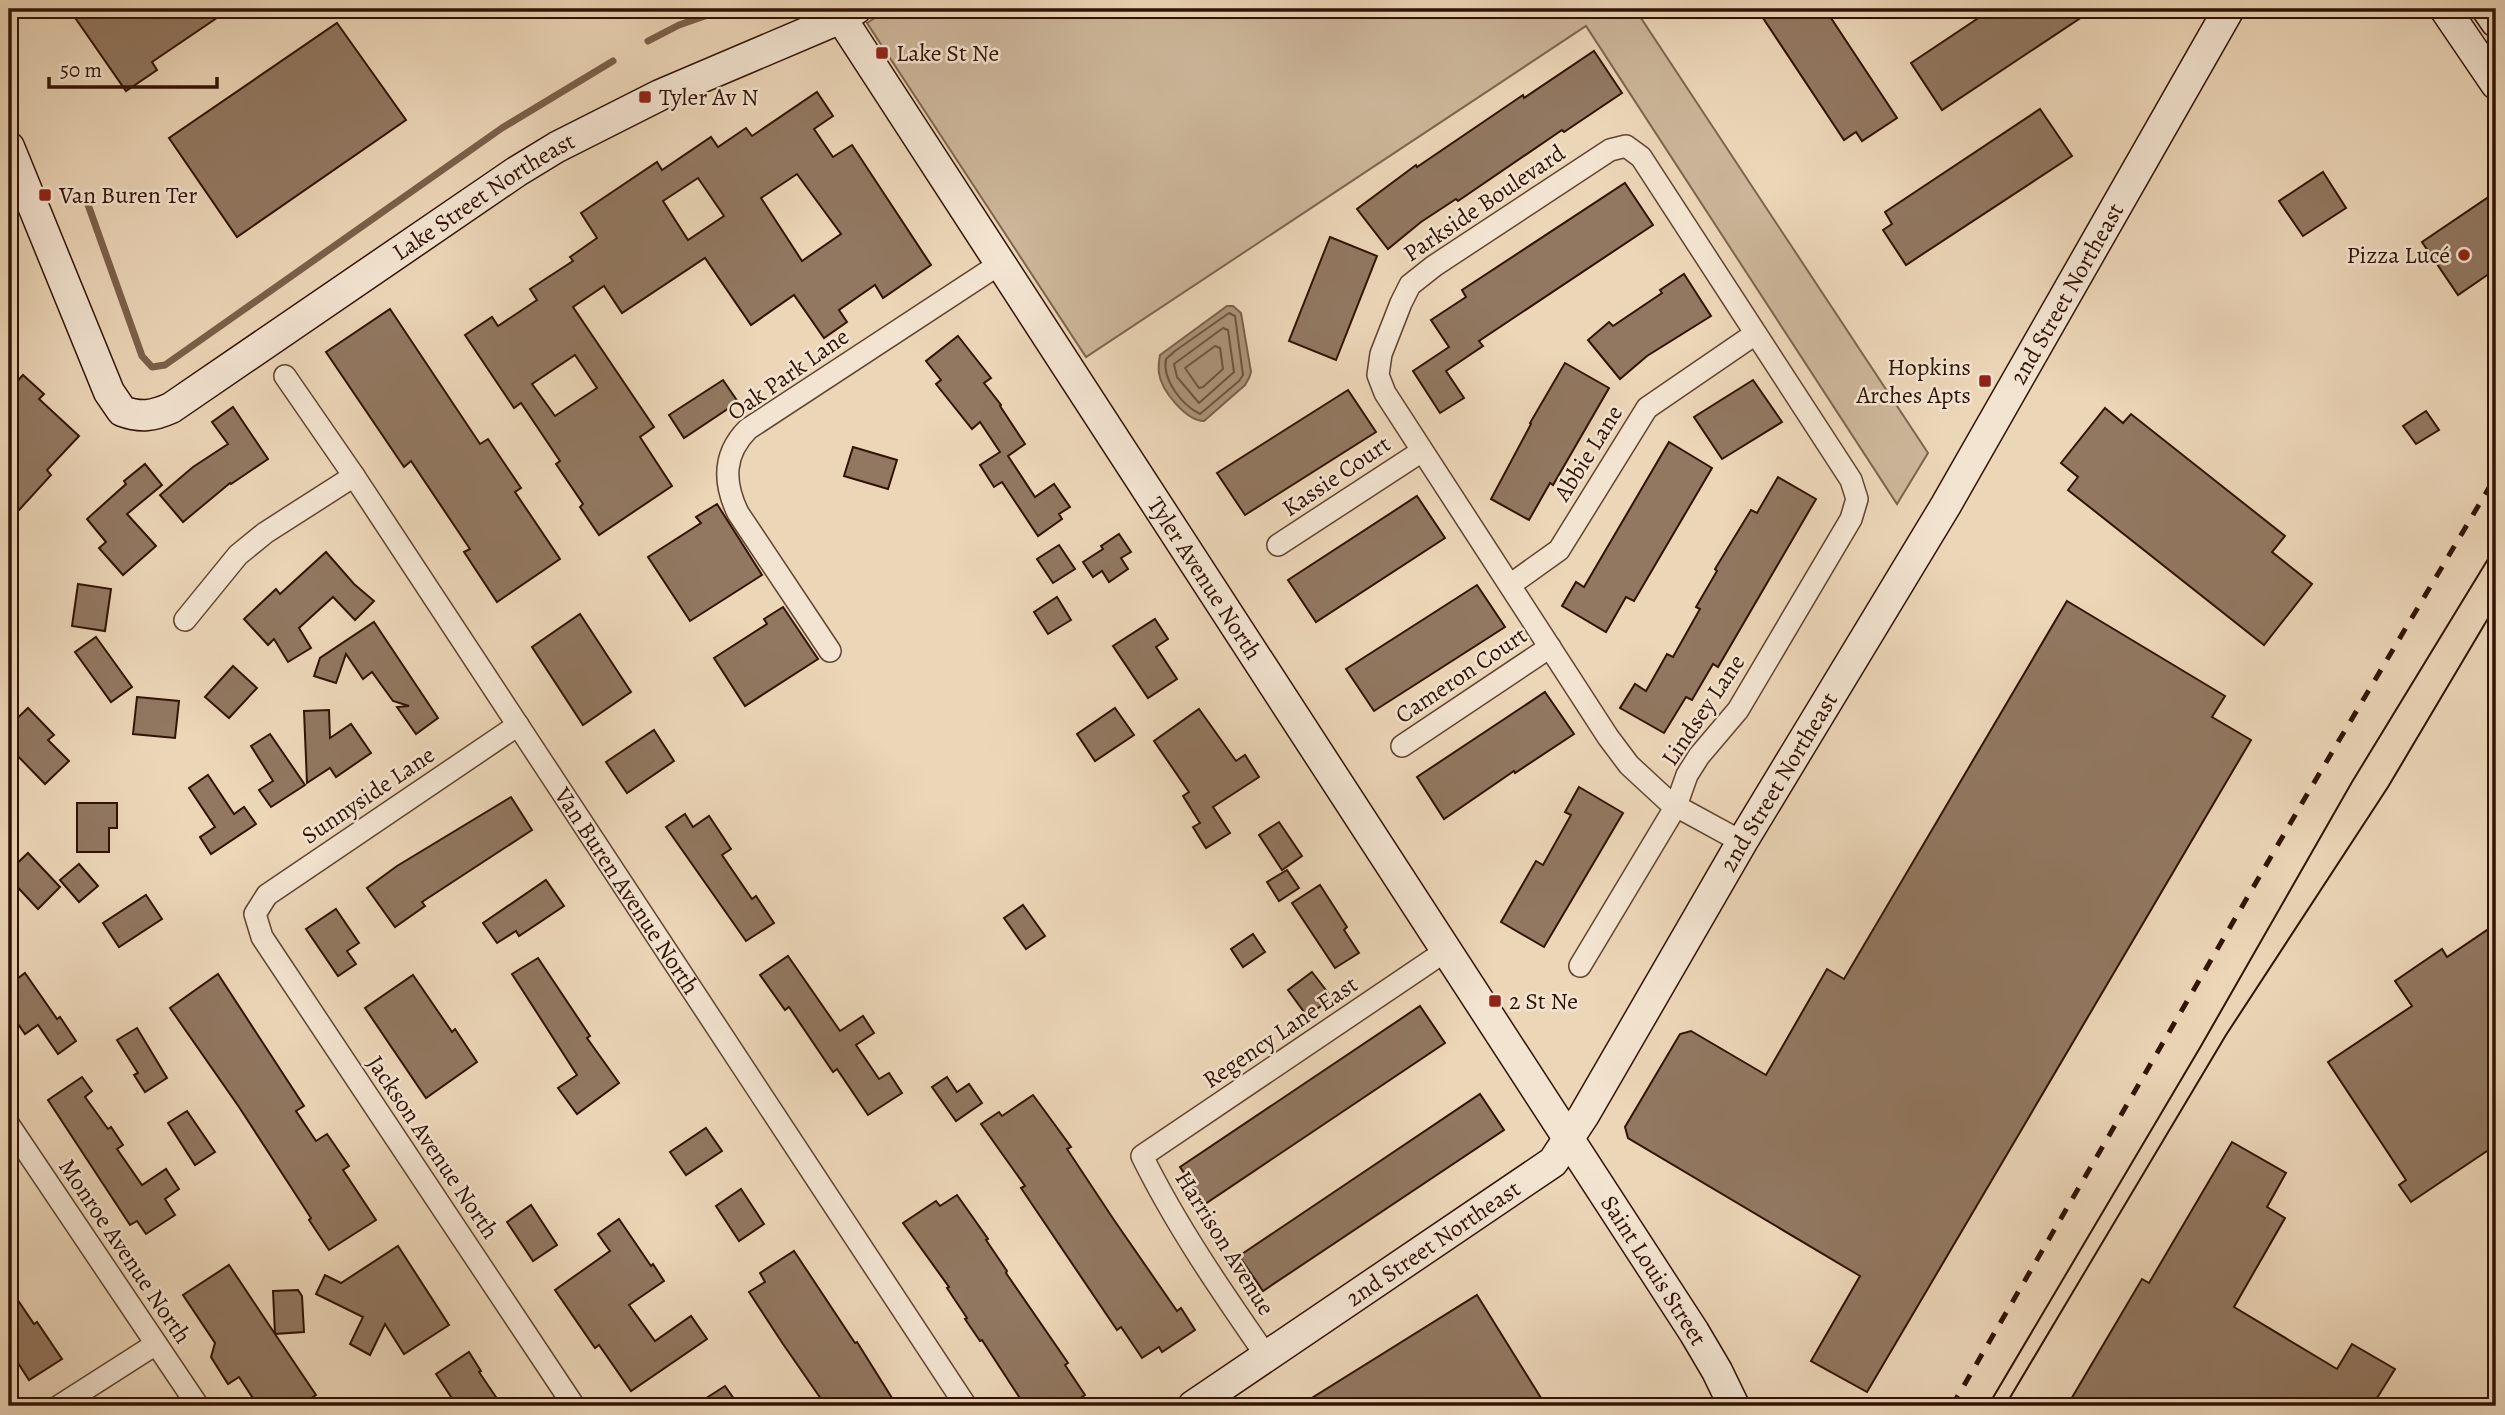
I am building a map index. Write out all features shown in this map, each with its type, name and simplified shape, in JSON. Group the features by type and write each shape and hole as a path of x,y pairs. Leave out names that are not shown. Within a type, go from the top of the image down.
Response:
{"street":[{"path":"2445,9 2496,84"},
{"path":"2487,9 2496,22"},
{"name":"Tyler Avenue North","path":"849,14 1001,263 1569,1139"},
{"name":"Lake Street Northeast","path":"9,147 109,392 122,411 133,415 157,415 557,147 660,95 849,14"},
{"name":"2nd Street Northeast","path":"1193,1406 1553,1162 1946,505 2229,14"},
{"name":"Parkside Boulevard","path":"1742,842 1676,806 1646,783 1608,737 1385,393 1378,375 1381,354 1410,285 1434,266 1610,150 1626,146 1641,157 1852,480"},
{"name":"Oak Park Lane","path":"830,651 731,499 726,478 733,449 748,429 1001,263"},
{"name":"Abbie Lane","path":"1510,585 1559,550 1647,408 1755,334"},
{"name":"Van Buren Avenue North","path":"285,376 354,476 966,1406"},
{"name":"Kassie Court","path":"1278,545 1422,450"},
{"path":"185,620 238,555 265,533 354,476"},
{"name":"Lindsey Lane","path":"1580,967 1676,806 1687,775 1699,756 1738,710 1851,519 1857,499 1852,480"},
{"name":"Cameron Court","path":"1402,746 1550,647"},
{"name":"Sunnyside Lane","path":"255,915 267,895 518,725"},
{"name":"Jackson Avenue North","path":"255,915 262,937 574,1406"},
{"name":"Regency Lane East","path":"1142,1156 1447,950"},
{"name":"Monroe Avenue North","path":"9,1125 198,1406"},
{"name":"Saint Louis Street","path":"1569,1139 1694,1332 1717,1370 1734,1406"},
{"name":"Harrison Avenue","path":"1142,1156 1194,1251 1266,1357"},
{"path":"59,1406 156,1344"}],"shaded area":[{"path":"889,9 1635,9 1928,453 1897,504 1586,26 1086,357 867,23"}],"water":[{"path":"1227,306 1233,306 1241,313 1251,372 1245,385 1204,421 1197,420 1182,410 1164,388 1159,373 1160,355"}],"building":[{"path":"69,9 230,9 152,62 157,70 126,91"},
{"path":"1757,9 1825,9 1897,118 1862,141 1856,132 1844,140"},
{"path":"1992,9 2094,9 1942,110 1911,63"},
{"path":"337,23 406,120 237,237 169,138"},
{"path":"1594,51 1622,93 1458,201 1456,199 1421,222 1388,249 1357,209 1416,165 1417,167 1523,95 1524,98"},
{"path":"817,92 833,116 814,129 833,157 852,145 931,265 883,298 875,285 839,310 847,322 824,338 794,295 751,325 705,258 622,313 604,286 573,307 654,427 640,437 672,486 599,535 580,507 583,504 556,464 560,461 521,403 514,408 465,335 492,317 498,326 537,300 530,289 573,261 570,257 597,238 581,213 657,162 662,170 711,137 718,147 746,128 752,136","holes":["797,174 841,234 802,261 761,198","698,178 724,216 688,240 663,201","575,355 597,388 555,416 532,384"]},
{"path":"2040,109 2072,156 1906,265 1883,230 1892,224 1885,212"},
{"path":"2323,172 2346,208 2303,236 2279,201"},
{"path":"1625,183 1653,225 1479,341 1483,346 1446,371 1464,398 1440,413 1413,371 1449,347 1431,320 1466,297 1462,290"},
{"name":"Pizza Lucé","path":"2496,192 2496,269 2458,295 2422,242"},
{"path":"1330,237 1377,256 1336,360 1289,341"},
{"path":"1684,274 1711,316 1647,356 1620,379 1588,340 1609,322 1613,326 1662,293 1660,290"},
{"path":"390,309 480,444 488,439 521,488 515,492 560,559 497,602 464,552 470,549 411,461 404,467 326,352"},
{"path":"958,336 991,378 984,383 1025,444 1008,456 1035,497 1054,484 1070,507 1059,514 1062,519 1038,536 1002,482 994,487 980,465 1000,452 980,422 972,429 936,384 941,380 926,361"},
{"path":"1565,363 1609,388 1553,485 1550,483 1529,520 1491,499"},
{"path":"23,375 44,394 39,399 79,436 47,470 51,475 9,521 9,390"},
{"path":"723,380 738,402 684,438 669,415"},
{"path":"1753,380 1782,422 1722,459 1694,417"},
{"path":"1348,390 1376,432 1245,515 1217,473"},
{"path":"233,407 268,459 230,483 183,522 160,495 193,467 228,444 212,422"},
{"path":"2105,408 2123,423 2131,414 2285,536 2272,552 2312,584 2264,645 2068,490 2078,477 2061,463"},
{"path":"2426,411 2439,430 2416,444 2403,426"},
{"path":"1669,442 1712,468 1634,601 1626,597 1606,632 1562,606 1576,582 1584,587"},
{"path":"853,447 897,460 888,489 844,476"},
{"path":"145,464 162,485 127,514 156,546 123,575 99,548 106,542 87,519 126,484 124,481"},
{"path":"1778,477 1816,499 1718,667 1713,664 1692,700 1686,697 1664,733 1620,708 1635,684 1646,691 1667,654 1673,657 1700,609 1696,607 1717,571 1715,569 1751,510 1757,513"},
{"path":"1417,496 1445,538 1316,622 1288,580"},
{"path":"717,504 762,575 690,621 648,557 701,523 696,517"},
{"path":"1119,534 1131,552 1121,558 1128,569 1109,582 1102,571 1093,577 1083,562"},
{"path":"1059,545 1075,569 1053,583 1037,559"},
{"path":"326,552 354,584 374,601 355,620 333,597 299,628 311,648 288,662 274,639 268,645 244,619 276,589 280,594"},
{"path":"78,584 111,589 105,631 72,626"},
{"path":"1477,585 1505,627 1374,711 1346,669"},
{"path":"1057,597 1071,620 1048,634 1034,612"},
{"path":"2067,601 2225,696 2212,717 2251,740 1867,1392 1811,1361 1860,1276 1628,1138 1625,1127 1680,1034 1691,1031 1766,1075 1827,969 1844,979"},
{"path":"783,607 818,659 745,706 714,658 767,624 764,619"},
{"path":"580,614 631,692 583,725 532,647"},
{"path":"1155,619 1168,639 1156,647 1177,679 1148,698 1113,646"},
{"path":"374,622 438,718 416,734 397,707 409,706 393,701 372,672 363,679 346,654 336,683 314,676 320,658"},
{"path":"96,637 132,687 111,702 75,652"},
{"path":"233,666 257,688 229,718 205,697"},
{"path":"1545,692 1574,734 1444,819 1417,777"},
{"path":"137,697 179,701 175,738 133,734"},
{"path":"28,708 54,735 48,740 69,761 45,784 9,747 9,726"},
{"path":"1115,708 1134,735 1095,761 1077,734"},
{"path":"1199,709 1236,761 1245,755 1259,777 1213,807 1230,833 1206,848 1193,827 1200,823 1183,796 1189,792 1154,741"},
{"path":"329,710 330,738 351,724 371,753 336,777 330,768 307,783 304,711"},
{"path":"654,730 674,761 627,793 606,762"},
{"path":"270,734 305,785 271,807 259,790 273,781 251,746"},
{"path":"208,775 234,814 244,807 256,824 211,854 200,837 215,827 189,788"},
{"path":"1579,787 1623,813 1544,947 1501,922 1536,861 1543,865 1571,815 1565,812"},
{"path":"511,797 532,830 422,902 425,906 395,927 367,888 397,866"},
{"path":"77,803 117,803 117,828 109,828 109,852 77,852"},
{"path":"685,814 693,827 709,816 731,849 722,855 752,899 756,896 774,923 746,941 666,827"},
{"path":"1279,822 1302,856 1282,870 1259,835"},
{"path":"28,853 60,887 38,909 9,878 9,871"},
{"path":"79,864 98,886 79,902 60,880"},
{"path":"1287,870 1299,888 1279,901 1267,882"},
{"path":"546,880 564,906 519,936 516,931 497,943 483,923"},
{"path":"1320,885 1347,927 1344,930 1359,953 1335,968 1292,903"},
{"path":"146,895 162,919 119,947 103,923"},
{"path":"1023,905 1045,936 1026,949 1004,918"},
{"path":"336,909 359,943 347,951 356,964 338,976 306,929"},
{"path":"2496,924 2496,1145 2411,1202 2399,1185 2406,1180 2328,1062 2412,1006 2395,981 2442,949 2447,957"},
{"path":"1253,934 1265,952 1243,967 1231,949"},
{"path":"788,956 840,1031 863,1016 874,1033 856,1045 879,1079 889,1073 902,1093 868,1115 837,1069 833,1072 789,1007 785,1010 760,975"},
{"path":"538,958 590,1036 587,1038 619,1083 577,1114 558,1088 577,1075 512,974"},
{"path":"1312,972 1332,998 1307,1016 1288,990"},
{"path":"25,973 76,1041 58,1054 38,1025 25,1034 9,1011 9,985"},
{"path":"218,974 304,1106 296,1111 316,1141 327,1134 349,1166 343,1170 376,1220 329,1250 239,1107 170,1008"},
{"path":"413,975 452,1032 455,1029 477,1062 426,1098 365,1008"},
{"path":"1420,1006 1445,1043 1205,1204 1180,1167"},
{"path":"137,1028 167,1078 145,1092 134,1075 138,1073 117,1040"},
{"path":"82,1077 92,1091 85,1097 123,1145 117,1149 142,1185 166,1169 179,1189 165,1199 175,1215 146,1234 137,1221 130,1225 48,1100"},
{"path":"947,1077 957,1092 969,1084 982,1103 956,1121 932,1087"},
{"path":"1480,1094 1504,1130 1263,1291 1239,1256"},
{"path":"1033,1095 1071,1147 1067,1149 1114,1220 1177,1311 1181,1308 1195,1330 1162,1352 1159,1347 1142,1358 1121,1327 1117,1330 1021,1188 1025,1186 981,1124 999,1112 1002,1116"},
{"path":"187,1111 215,1152 195,1165 168,1123"},
{"path":"706,1128 722,1151 686,1175 670,1152"},
{"path":"2232,1142 2286,1173 2267,1207 2285,1218 2234,1307 2337,1369 2352,1344 2395,1369 2372,1406 2067,1406 2142,1279 2149,1283"},
{"path":"741,1189 764,1224 739,1241 716,1206"},
{"path":"957,1195 988,1239 986,1240 1006,1273 1068,1363 1065,1365 1085,1395 1068,1406 1025,1406 965,1319 967,1318 947,1288 949,1287 903,1223 936,1201 940,1206"},
{"path":"531,1205 557,1245 533,1261 507,1222"},
{"path":"619,1219 664,1281 629,1305 655,1341 691,1316 707,1339 631,1391 599,1345 595,1348 555,1290 610,1251 598,1234"},
{"path":"398,1246 449,1325 404,1354 385,1324 370,1355 350,1344 363,1317 316,1294 325,1275 341,1283"},
{"path":"794,1251 855,1343 857,1342 897,1406 826,1406 783,1344 749,1292 765,1282 760,1273"},
{"path":"229,1265 316,1395 299,1406 258,1406 239,1377 228,1384 211,1357 215,1343 183,1295"},
{"path":"9,1287 62,1359 29,1380 9,1349"},
{"path":"298,1290 302,1296 304,1332 275,1334 273,1291"},
{"path":"1477,1295 1546,1406 1299,1406"},
{"path":"469,1352 502,1406 457,1406 436,1374"},
{"path":"725,1386 739,1406 694,1406"}],"waterway":[{"path":"648,41 679,25 725,9"},
{"path":"67,198 76,195 86,199 142,356 152,367 165,365 502,128 613,61"}],"tram line":[{"path":"1988,1406 2201,1046 2352,782 2496,546"},
{"path":"2005,1406 2226,1035 2388,787 2496,605"}],"railway":[{"path":"1952,1406 2312,786 2496,476"}],"place":[{"name":"Lake St Ne","path":"882,53"},
{"name":"Tyler Av N","path":"645,97"},
{"name":"Van Buren Ter","path":"45,195"},
{"name":"Pizza Lucé","path":"2464,255"},
{"name":"Hopkins Arches Apts","path":"1985,381"},
{"name":"2 St Ne","path":"1495,1001"}]}
